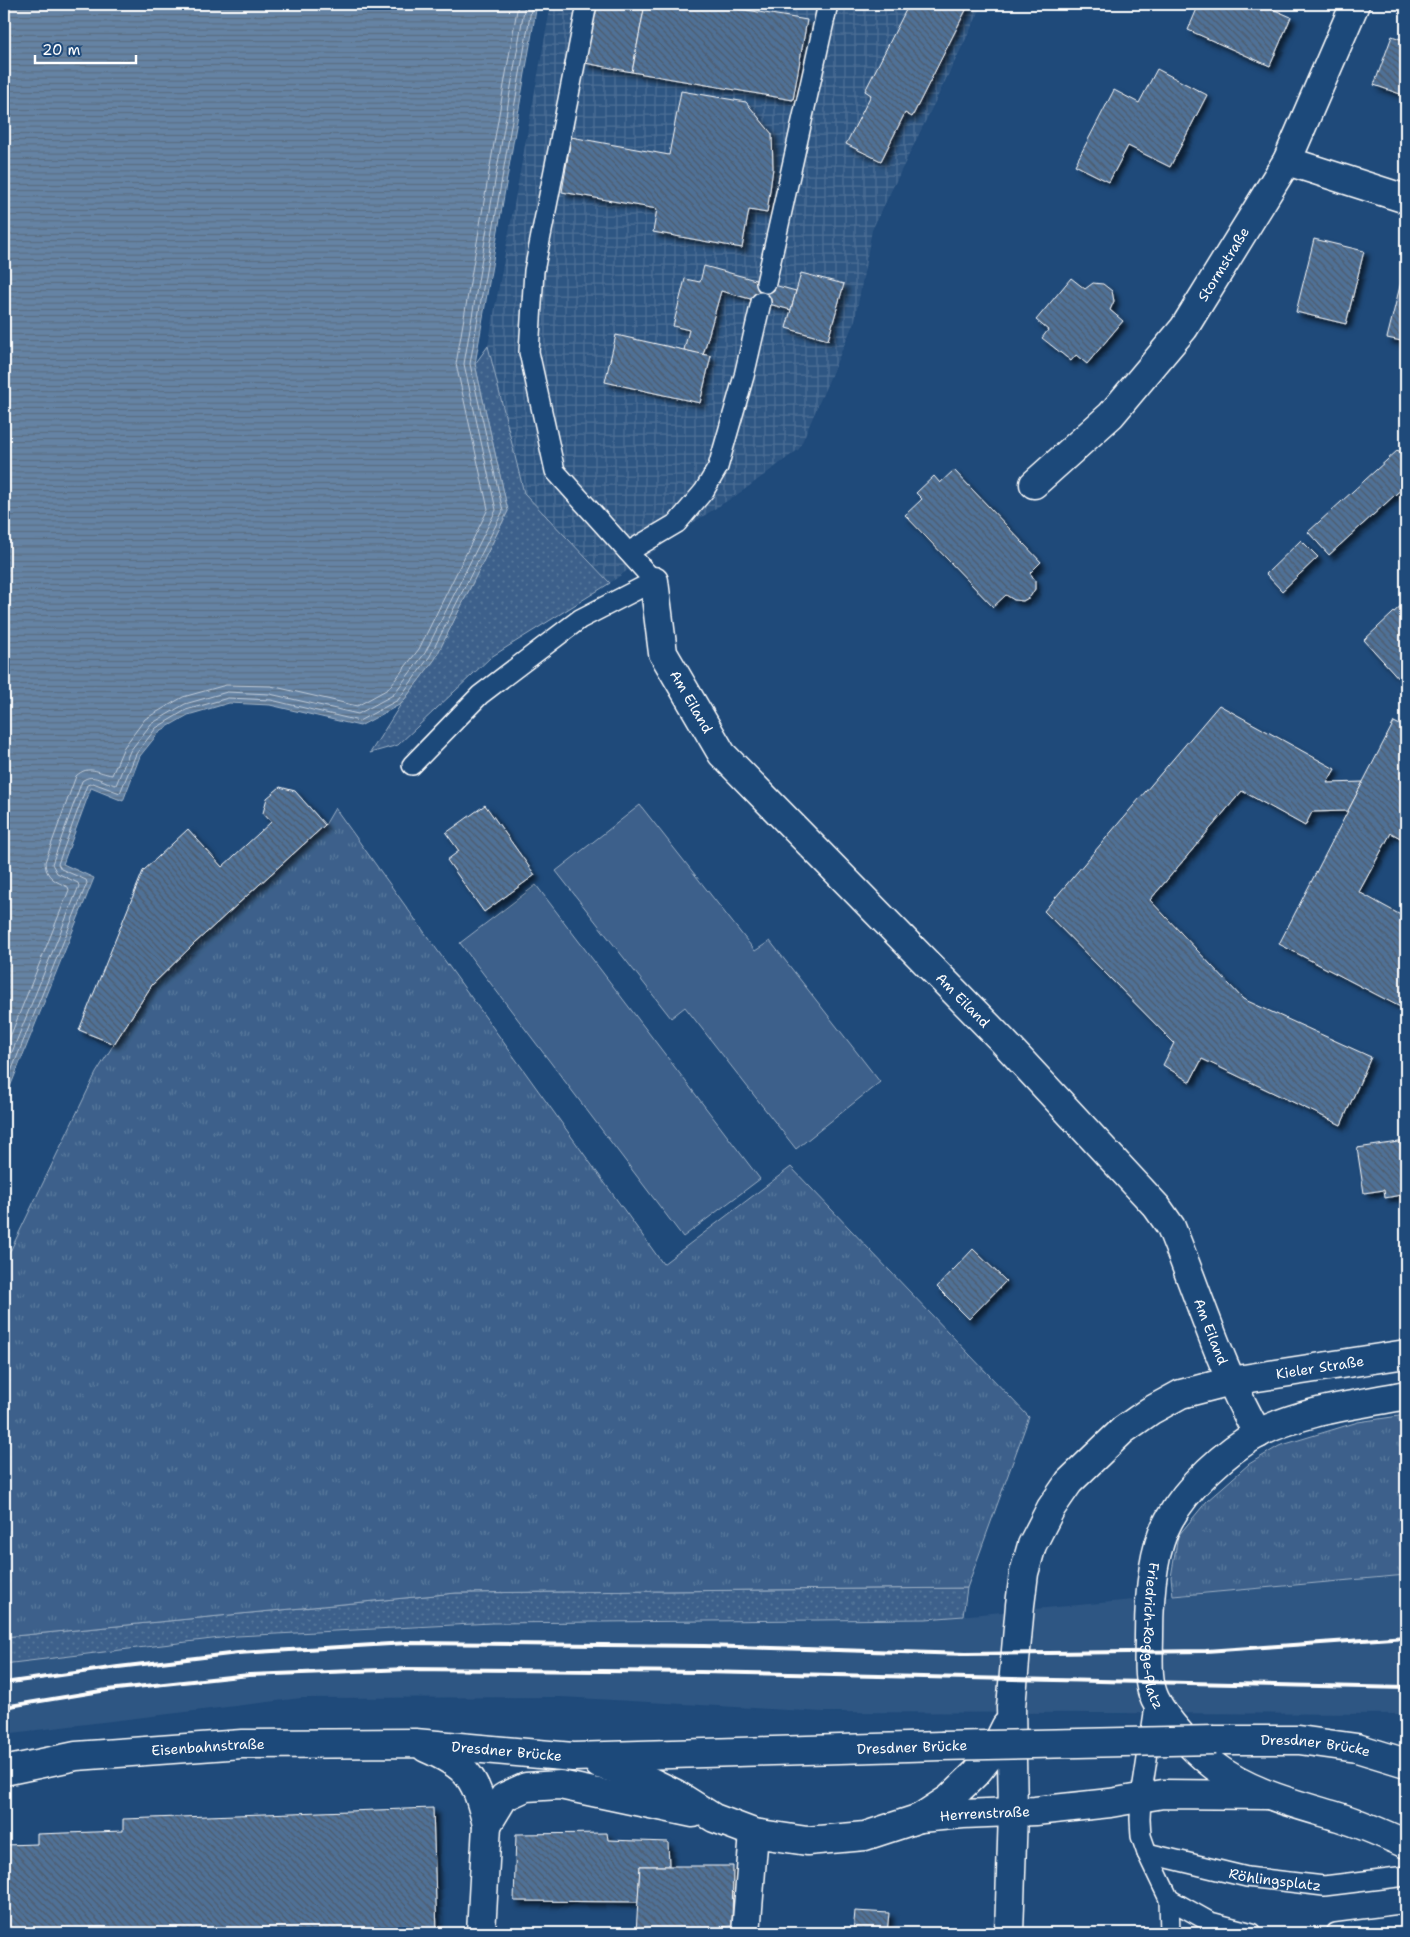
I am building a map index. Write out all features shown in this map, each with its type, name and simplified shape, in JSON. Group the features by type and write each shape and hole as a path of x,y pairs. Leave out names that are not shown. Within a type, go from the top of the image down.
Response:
{"main road":[{"name":"Stormstraße","path":"1034,484 1111,415 1184,328 1288,161 1355,4"},
{"path":"1288,161 1406,199"},
{"name":"Am Eiland","path":"654,581 663,653 722,754 1000,1039 1157,1207 1171,1227 1232,1381 1244,1409 1258,1434"},
{"name":"Kieler Straße","path":"1232,1381 1406,1354"},
{"path":"1009,1933 1013,1812 1011,1707 1024,1573 1032,1545 1050,1508 1069,1482 1123,1430 1150,1411 1181,1394 1232,1381"},
{"path":"1258,1434 1297,1418 1406,1394"},
{"name":"Friedrich-Rogge-Platz","path":"1258,1434 1206,1473 1168,1520 1159,1547 1149,1607 1149,1670 1156,1700 1192,1746 1214,1766 1267,1795"},
{"path":"920,1818 949,1799 976,1773 993,1752 1005,1730 1011,1707"},
{"name":"Dresdner Brücke","path":"415,1743 573,1757 1215,1740 1309,1742 1357,1748 1406,1763"},
{"path":"415,1743 448,1758 469,1775 481,1798 487,1825 481,1933"},
{"name":"Eisenbahnstraße","path":"4,1771 76,1756 242,1744 415,1743"},
{"name":"Herrenstraße","path":"573,1757 637,1775 676,1794 714,1818 754,1833 807,1841 866,1836 920,1818 1100,1804 1163,1794 1267,1795 1341,1818 1406,1844"},
{"path":"487,1825 504,1797 526,1787 560,1786 714,1818"},
{"path":"746,1933 754,1833"}],"lane":[{"path":"412,765 480,695 580,619 654,581 555,471 529,352 534,271 587,4"},
{"path":"766,283 828,4"},
{"path":"628,552 677,523 704,491 718,467 744,376 761,302"},
{"path":"1156,1700 1141,1798 1140,1828 1146,1852 1169,1899 1170,1933"},
{"name":"Röhlingsplatz","path":"1146,1852 1247,1877 1324,1886 1406,1876"},
{"path":"1169,1899 1210,1922 1252,1933"},
{"path":"1336,1933 1406,1924"}],"shaded area":[{"path":"551,4 983,4 872,230 855,320 799,449 744,490 694,522 610,583 524,493 488,346"},
{"path":"1406,1575 1406,1714 823,1712 561,1697 301,1698 4,1734 4,1664 237,1636 492,1623 926,1619"}],"green space":[{"path":"488,346 524,493 610,583 491,657 398,745 370,753 401,704 435,659 508,511 475,364"},
{"path":"640,805 755,951 770,941 880,1082 796,1149 685,1007 671,1018 556,871"},
{"path":"335,808 663,1264 791,1167 1029,1417 967,1588 456,1593 4,1637 4,1264 96,1073 148,989 195,943 325,825"},
{"path":"536,885 760,1179 683,1237 460,943"},
{"path":"1406,1415 1406,1575 1173,1596 1171,1577 1178,1536 1207,1501 1249,1464 1279,1446 1358,1422"},
{"path":"967,1588 963,1616 926,1619 492,1623 237,1636 4,1664 4,1637 456,1593"}],"water":[{"path":"4,4 537,4 475,364 508,511 435,659 401,704 360,726 270,705 229,703 188,715 160,731 140,756 123,801 91,788 63,864 94,878 4,1102"}],"building":[{"path":"596,4 645,4 632,72 585,63"},
{"path":"645,4 710,4 807,20 793,100 632,72"},
{"path":"909,4 969,4 912,117 905,113 881,161 846,144 871,95 865,91"},
{"path":"1199,4 1261,4 1291,17 1270,66 1188,30"},
{"path":"1392,36 1406,41 1406,96 1374,85"},
{"path":"1157,69 1207,95 1170,167 1128,146 1109,182 1075,165 1114,90 1139,103"},
{"path":"681,91 746,102 772,134 773,168 767,213 749,210 742,248 653,232 657,209 562,192 571,137 669,155"},
{"path":"1314,239 1364,251 1346,324 1296,312"},
{"path":"1406,262 1406,342 1387,338"},
{"path":"704,266 796,291 791,310 721,291 703,355 684,350 689,330 673,326 685,279 700,282"},
{"path":"801,273 844,284 828,340 786,328"},
{"path":"1071,278 1085,289 1093,283 1103,284 1112,291 1114,301 1110,310 1123,321 1087,364 1076,355 1071,361 1042,338 1048,330 1036,320"},
{"path":"616,335 711,356 700,403 605,382"},
{"path":"1398,450 1406,459 1406,485 1329,555 1308,532"},
{"path":"954,470 1041,562 1030,573 1035,580 1035,589 1030,597 1023,601 1014,600 1006,595 993,607 905,515 922,499 916,493 934,476 940,483"},
{"path":"1301,540 1318,557 1282,591 1266,574"},
{"path":"1406,601 1406,680 1403,683 1364,640"},
{"path":"1219,705 1335,769 1327,783 1363,782 1348,811 1312,812 1305,826 1242,791 1150,900 1243,999 1371,1057 1341,1125 1202,1059 1190,1082 1163,1065 1174,1043 1044,911"},
{"path":"1394,722 1406,728 1406,841 1391,833 1359,892 1406,918 1406,1010 1279,944"},
{"path":"280,787 295,791 325,825 195,943 152,985 114,1044 79,1030 143,871 188,829 222,867 271,822 263,813 267,798"},
{"path":"485,805 535,875 484,912 447,860 459,851 446,833"},
{"path":"1406,1141 1406,1194 1385,1198 1384,1190 1364,1193 1357,1148"},
{"path":"973,1249 1006,1281 969,1319 937,1287"},
{"path":"433,1808 437,1933 4,1933 4,1845 37,1844 37,1834 123,1831 123,1819"},
{"path":"607,1833 608,1840 668,1842 669,1866 640,1866 638,1902 514,1901 516,1834"},
{"path":"640,1866 733,1866 732,1926 700,1929 699,1933 636,1933"},
{"path":"855,1911 889,1913 887,1933 853,1933"}],"railway":[{"path":"4,1683 238,1653 407,1643 704,1646 966,1654 1206,1651 1406,1637"},
{"path":"4,1707 107,1690 249,1675 408,1669 701,1672 1406,1688"}]}
